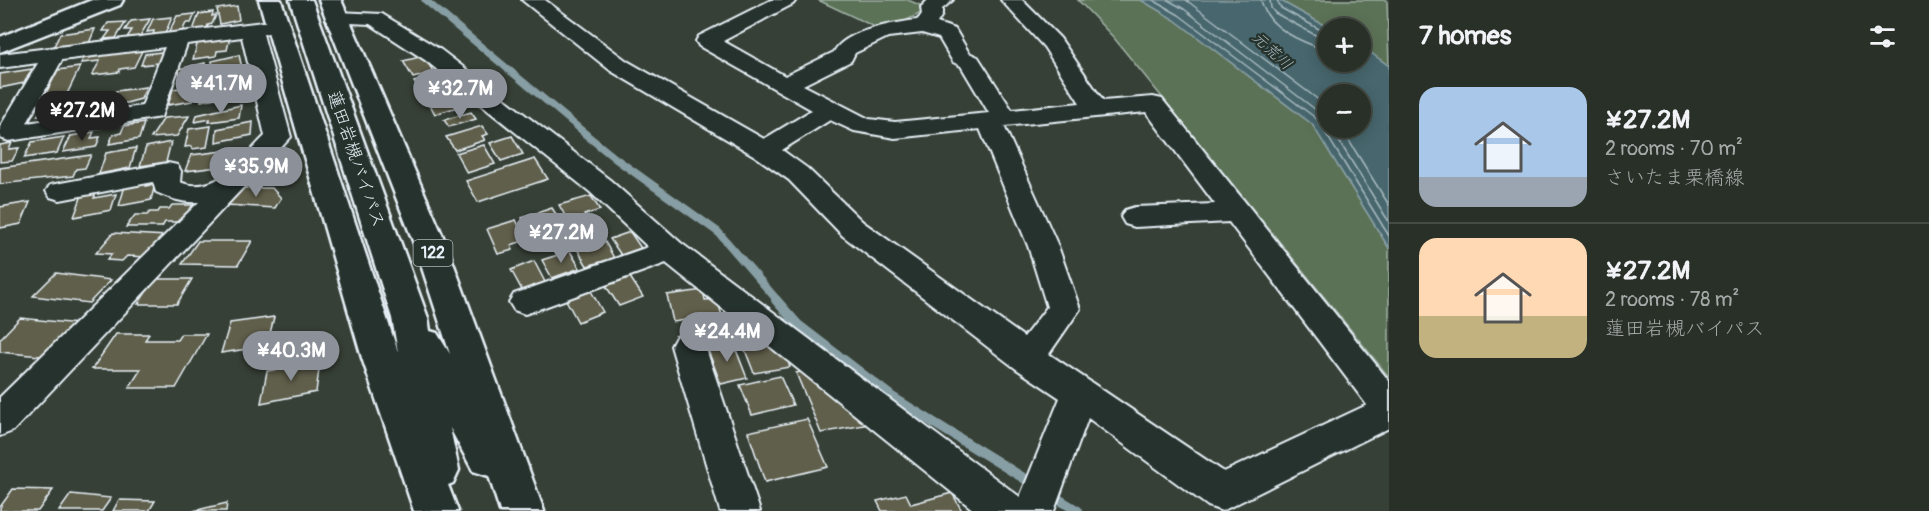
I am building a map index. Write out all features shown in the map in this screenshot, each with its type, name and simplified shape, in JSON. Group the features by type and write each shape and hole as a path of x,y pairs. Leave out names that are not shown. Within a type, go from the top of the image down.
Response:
{"main road":[{"path":"0,28 71,0"},
{"path":"0,45 112,0"},
{"name":"蓮田岩槻バイパス","path":"301,0 410,318 446,511"},
{"name":"122","path":"333,9 431,246 522,511"},
{"path":"267,18 381,358 436,511"},
{"name":"蓮田岩槻バイパス","path":"410,318 517,511"}],"street":[{"path":"532,0 619,66 764,150 798,174 853,230 1027,358 1222,493 1389,409 1153,104 895,130 863,126 829,110 787,84 707,41 786,0"},
{"path":"924,26 932,15 931,7 944,0"},
{"path":"1011,0 1052,43 1096,109"},
{"path":"333,9 375,18 433,55 600,186 670,250 1006,511"},
{"path":"0,62 178,40 267,18 278,137 0,420"},
{"path":"787,84 843,56 846,49 884,31 924,26 947,34 961,57 970,62 997,120 1064,309 1027,358"},
{"path":"54,55 9,133 152,112 178,40"},
{"path":"0,106 27,103"},
{"path":"764,150 829,110"},
{"path":"60,191 168,171 166,186 184,194 207,192 231,185"},
{"path":"1135,217 1237,212"},
{"path":"525,302 670,250"},
{"path":"688,346 740,511"},
{"path":"1034,511 1080,393"}],"green space":[{"path":"818,0 908,0 922,6 921,13 895,26 877,28"},
{"path":"1078,0 1141,0 1175,20 1312,124 1317,132 1317,138 1321,138 1389,248 1389,377 1114,38"},
{"path":"1279,0 1387,0 1389,66 1371,53 1371,18 1317,18 1317,21"}],"water":[{"name":"元荒川","path":"1141,0 1279,0 1317,21 1317,72 1371,72 1371,53 1389,66 1389,248 1321,138 1371,138 1371,84 1317,84 1317,132 1312,124 1175,20"}],"building":[{"path":"237,6 239,20 220,24 217,9"},
{"path":"213,12 212,16 216,15 206,31 192,33 199,14"},
{"path":"195,14 191,23 186,23 181,34 167,36 177,16"},
{"path":"172,17 165,34 153,35 154,31 147,32 153,19"},
{"path":"150,19 139,38 126,39 132,30 125,30 131,21"},
{"path":"126,22 116,38 104,39 110,31 103,31 108,23"},
{"path":"95,29 89,43 53,48 60,34"},
{"path":"230,37 227,50 217,51 216,56 193,59 198,41"},
{"path":"143,49 134,67 120,69 119,72 92,75 100,61 81,63 85,56"},
{"path":"162,52 158,63 141,65 145,54"},
{"path":"239,55 242,68 213,74 212,61"},
{"path":"424,56 434,73 413,78 403,61"},
{"path":"205,63 206,76 181,82 179,69"},
{"path":"80,67 66,96 43,99 58,70"},
{"path":"32,69 24,83 0,88 0,74"},
{"path":"245,74 246,83 255,82 256,94 241,97 240,93 201,101 202,82"},
{"path":"441,74 451,88 440,91 438,87 421,92 414,82"},
{"path":"197,86 192,101 168,105 173,89"},
{"path":"146,87 141,99 119,105 120,102 111,103 116,91"},
{"path":"455,91 464,105 435,114 427,99"},
{"path":"110,93 105,105 90,107 88,111 79,112 81,107 76,107 81,97"},
{"path":"74,98 67,112 37,116 46,102"},
{"path":"241,105 239,118 195,122 197,115"},
{"path":"471,112 476,119 449,127 444,120"},
{"path":"189,116 177,136 151,138 164,118"},
{"path":"253,122 252,135 216,142 217,129"},
{"path":"144,123 139,139 109,144 113,135 121,133 124,126"},
{"path":"211,126 207,147 192,149 192,146 185,147 189,129"},
{"path":"482,126 488,134 482,136 485,140 455,150 446,137"},
{"path":"94,132 91,138 100,137 96,147 63,152 71,136"},
{"path":"512,136 523,154 501,161 490,143"},
{"path":"64,137 57,153 24,158 32,142"},
{"path":"171,142 166,162 140,166 146,147"},
{"path":"12,143 9,149 19,148 12,161 0,162 0,145"},
{"path":"484,145 495,164 467,173 456,153"},
{"path":"136,148 130,168 99,174 106,153"},
{"path":"240,149 235,165 185,171 191,155"},
{"path":"91,155 85,168 76,169 73,176 0,184 0,168"},
{"path":"535,159 548,179 478,202 466,181"},
{"path":"147,182 146,186 155,184 151,200 119,206 125,186"},
{"path":"240,188 272,188 281,198 275,208 227,205"},
{"path":"96,193 94,198 116,194 111,210 74,217 82,195"},
{"path":"591,196 600,210 584,215 587,220 571,226 559,205"},
{"path":"30,202 21,224 0,228 0,207"},
{"path":"172,205 193,205 182,222 165,222 162,227 126,227 135,215 147,215 150,212 158,212 160,209 169,209"},
{"path":"552,208 567,231 535,242 522,218"},
{"path":"516,220 526,240 511,245 513,250 498,254 487,229"},
{"path":"630,232 641,248 621,255 610,239"},
{"path":"113,233 167,236 150,257 127,256 122,261 107,260 112,254 96,253"},
{"path":"604,240 614,258 587,266 577,249"},
{"path":"198,241 252,241 238,265 182,264"},
{"path":"570,251 580,268 552,278 542,260"},
{"path":"534,261 545,282 522,290 511,270"},
{"path":"56,273 111,280 89,303 33,296"},
{"path":"630,277 643,297 619,306 606,286"},
{"path":"155,279 192,279 177,304 138,304"},
{"path":"703,290 705,300 717,299 724,322 694,326 693,319 673,322 667,295"},
{"path":"591,291 603,312 578,322 566,300"},
{"path":"274,317 267,346 221,353 230,323"},
{"path":"20,318 79,324 50,357 0,352 0,339"},
{"path":"116,334 149,334 145,340 177,340 181,334 207,334 176,388 129,388 141,369 92,369"},
{"path":"759,337 785,353 790,367 754,373 741,340"},
{"path":"733,342 747,378 721,384 707,348"},
{"path":"320,362 316,392 261,403 267,371"},
{"path":"809,370 869,424 821,433 796,373"},
{"path":"780,376 793,405 752,415 740,385"},
{"path":"807,419 828,467 765,482 748,432"},
{"path":"13,489 53,490 38,511 0,511 0,507"},
{"path":"952,493 962,511 882,511 877,501 906,494 911,504"},
{"path":"71,494 111,498 102,511 59,511"},
{"path":"119,500 155,501 149,511 113,511"},
{"path":"227,503 226,511 193,511"}],"waterway":[{"path":"425,0 586,134"},
{"path":"584,133 616,159 718,232 778,301"},
{"path":"776,300 798,325 892,397 1035,485"},
{"path":"1050,494 1078,511"}]}
